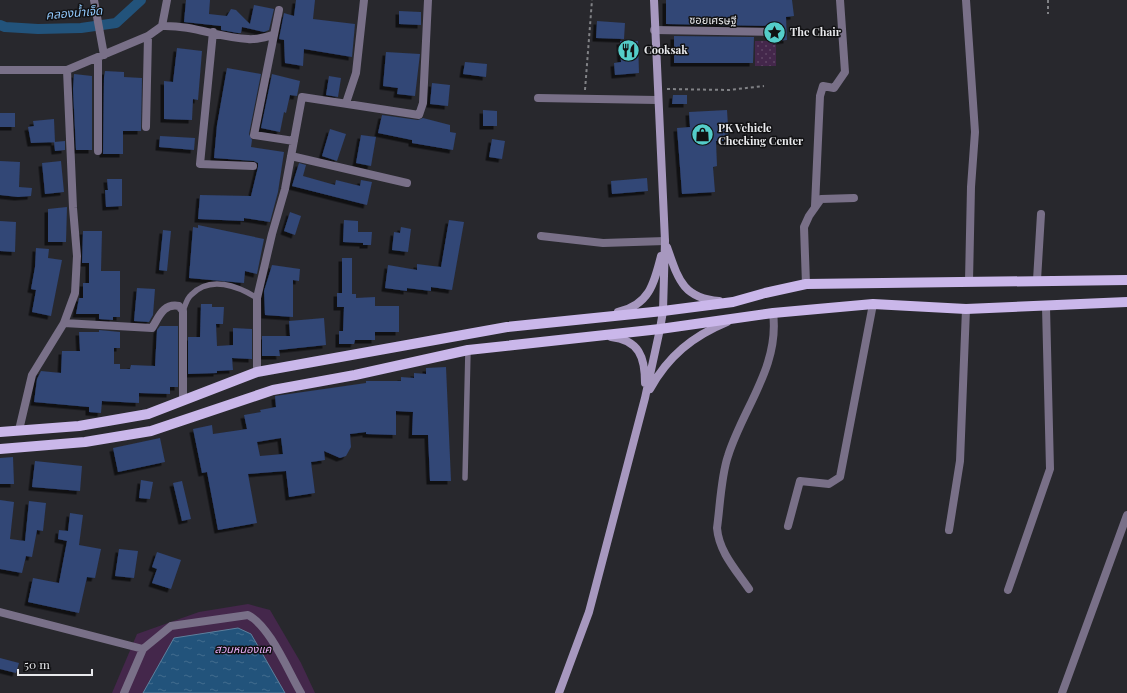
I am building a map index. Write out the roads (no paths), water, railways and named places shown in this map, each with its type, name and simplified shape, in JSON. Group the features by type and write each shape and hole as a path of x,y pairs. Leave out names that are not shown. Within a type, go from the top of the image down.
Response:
{"main road":[{"path":"0,432 79,426 140,415 183,401 257,372 507,327 663,312 734,302 765,293 806,284 1127,280"},
{"path":"0,449 85,442 152,431 273,390 355,375 468,350 660,329 773,313 873,304 966,309 1046,307 1127,302"}],"street":[{"path":"94,0 101,56 98,151"},
{"path":"162,26 167,0"},
{"path":"346,103 356,73 364,0"},
{"path":"257,372 257,298 272,234 286,189 302,97 419,115 423,103 428,0"},
{"path":"559,693 589,612 645,398 663,312 665,241 657,100 654,0"},
{"path":"815,206 820,96 823,86 834,88 845,72 840,0"},
{"path":"966,0 975,132 971,187 969,281"},
{"path":"278,10 254,136 294,141"},
{"path":"0,70 68,70 148,36 162,26 196,28 249,40 273,35"},
{"name":"ซอยเศรษฐี","path":"654,30 772,32"},
{"path":"213,32 200,164 253,166"},
{"path":"146,128 148,36"},
{"path":"19,430 32,374 64,323 75,293 77,256 73,208 68,70"},
{"path":"538,98 657,100"},
{"path":"291,156 407,183"},
{"path":"806,284 804,227 815,206 821,199 854,198"},
{"path":"1038,280 1041,214"},
{"path":"541,236 603,243 665,241"},
{"path":"665,241 678,278 696,296 707,300 734,302"},
{"path":"584,319 628,310 641,302 650,291 656,278 665,241"},
{"path":"64,323 152,328 163,309 172,304 179,306 183,311 183,401"},
{"path":"788,526 800,481 829,484 840,477 873,304"},
{"path":"1008,590 1050,469 1046,307"},
{"path":"949,530 960,461 966,309"},
{"path":"749,589 722,549 718,538 717,528 727,458 734,439 768,366 774,322 773,313"},
{"path":"645,398 659,372 687,343 706,331 736,318"},
{"path":"598,336 627,340 636,347 642,358 645,373 645,398"},
{"path":"1062,693 1127,515"},
{"path":"0,612 143,649"},
{"path":"124,693 143,649 170,626 248,615 257,620 266,631 301,693"}],"lane":[{"path":"183,311 190,295 205,285 222,283 245,290 257,298"},
{"path":"465,478 468,350"}],"water":[{"path":"238,628 251,634 285,693 143,693 174,638"}],"waterway":[{"name":"คลองน้ำเจ็ด","path":"0,25 5,27 38,29 81,28 116,23 141,0"}],"place":[{"name":"The Chair","path":"774,32"},
{"name":"Cooksak","path":"629,50"},
{"name":"PK Vehicle Checking Center","path":"703,134"}],"park label":[{"name":"สวนหนองแค","path":"243,649"}]}
